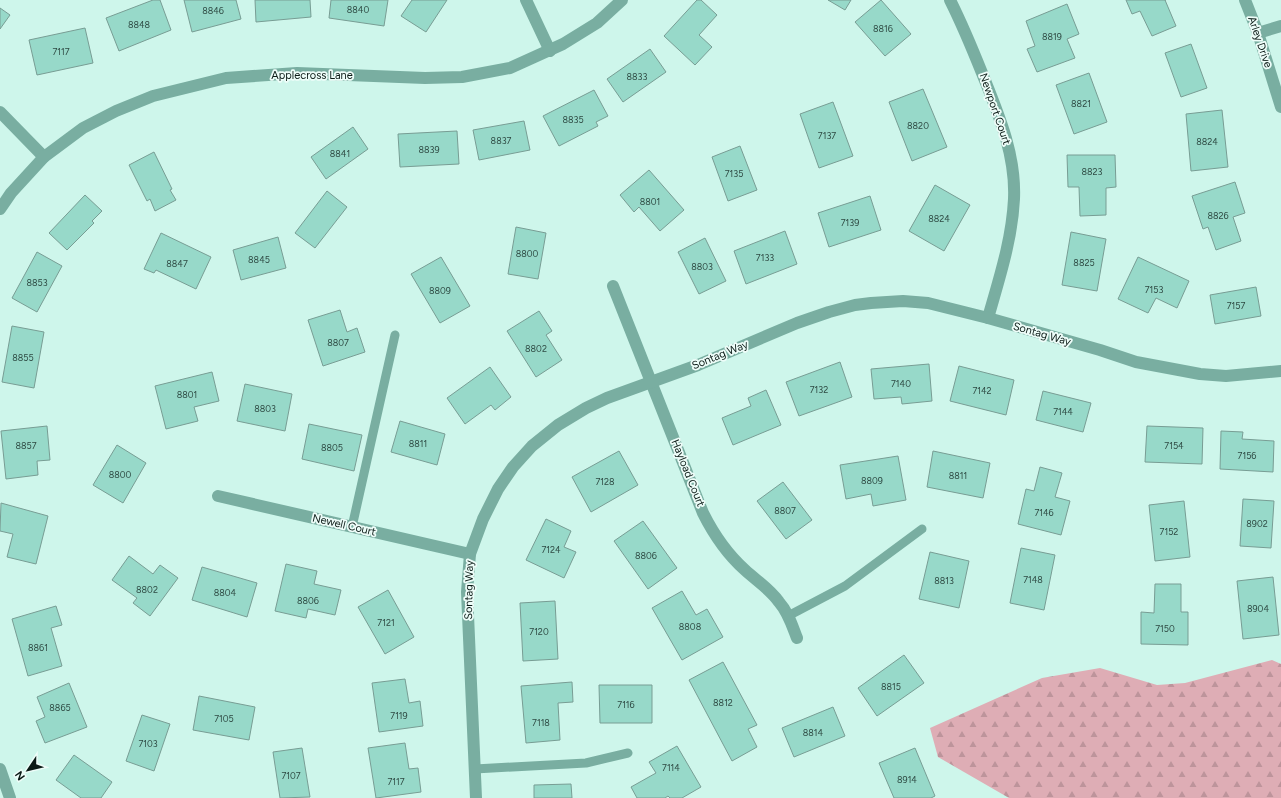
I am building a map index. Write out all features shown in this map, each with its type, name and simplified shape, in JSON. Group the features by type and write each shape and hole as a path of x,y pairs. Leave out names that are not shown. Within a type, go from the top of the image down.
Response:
{"street":[{"path":"526,0 550,51"},
{"name":"Applecross Lane","path":"0,209 11,193 44,157 83,128 116,111 153,96 226,78 297,73 425,78 462,77 510,68 563,44 597,23 622,0"},
{"name":"Newport Court","path":"950,0 962,23 999,115 1007,141 1013,169 1014,198 1011,231 988,318"},
{"name":"Arley Drive","path":"1245,0 1258,33 1281,107"},
{"path":"1258,33 1281,26"},
{"path":"0,112 44,157"},
{"name":"Hayload Court","path":"613,286 711,530 733,559 769,589 780,602 788,616 797,638"},
{"name":"Sontag Way","path":"476,798 467,592 470,554 483,520 498,489 512,467 532,446 558,425 586,408 607,398 698,365 797,323 829,312 855,305 903,301 928,303 988,318 1100,350 1136,362 1200,374 1226,376 1281,371"},
{"name":"Newell Court","path":"218,496 470,554"},
{"path":"0,769 10,798"}],"lane":[{"path":"352,527 395,335"},
{"path":"788,616 845,586 922,530"},
{"path":"475,769 586,763 628,753"}],"green space":[{"path":"1272,660 1281,664 1281,798 1009,798 938,757 930,728 1042,678 1100,668 1157,685 1185,683"}],"building":[{"path":"153,0 160,0 171,30 119,51 106,18"},
{"path":"184,0 236,0 241,19 192,32"},
{"path":"255,0 310,0 311,17 256,22"},
{"path":"331,0 388,0 384,26 329,18"},
{"path":"412,0 447,0 426,32 401,16"},
{"path":"697,0 701,0 717,15 699,35 712,47 695,65 664,36"},
{"path":"828,0 851,0 845,10"},
{"path":"881,0 911,34 885,56 855,22"},
{"path":"1126,0 1165,0 1176,26 1152,36 1140,11 1132,14"},
{"path":"1067,4 1079,34 1067,39 1075,58 1037,72 1027,49 1035,46 1026,21"},
{"path":"0,8 10,15 0,29"},
{"path":"85,28 93,63 37,75 29,40"},
{"path":"1191,44 1207,88 1181,97 1165,53"},
{"path":"650,49 666,72 623,102 607,79"},
{"path":"1089,73 1107,122 1074,134 1056,85"},
{"path":"923,89 947,147 912,161 889,102"},
{"path":"594,90 608,116 596,122 598,126 559,146 543,116"},
{"path":"833,102 853,156 819,168 800,114"},
{"path":"1222,110 1228,167 1191,171 1186,114"},
{"path":"524,121 530,150 479,160 473,130"},
{"path":"353,127 368,149 326,179 311,157"},
{"path":"457,131 459,164 400,167 398,134"},
{"path":"740,146 757,190 728,201 712,157"},
{"path":"154,152 172,189 170,190 176,200 155,211 150,199 147,201 129,165"},
{"path":"1067,155 1115,155 1116,187 1106,188 1106,215 1080,216 1079,187 1068,187"},
{"path":"649,170 684,210 660,231 639,207 634,212 620,195"},
{"path":"1235,182 1245,213 1233,217 1241,241 1216,250 1208,227 1203,229 1192,196"},
{"path":"935,185 970,205 944,251 909,231"},
{"path":"327,191 347,207 315,248 295,233"},
{"path":"85,195 102,211 92,221 94,223 67,250 49,233"},
{"path":"870,196 881,230 829,247 818,213"},
{"path":"516,227 546,233 538,279 508,274"},
{"path":"785,231 797,264 746,284 734,251"},
{"path":"1071,232 1106,239 1097,291 1062,285"},
{"path":"161,233 211,257 196,289 156,270 154,273 144,269"},
{"path":"278,237 286,268 241,280 233,250"},
{"path":"705,238 726,281 699,294 678,252"},
{"path":"37,252 62,266 37,312 12,298"},
{"path":"441,257 470,306 440,323 411,274"},
{"path":"1138,257 1189,281 1177,308 1156,298 1148,313 1118,299"},
{"path":"1256,287 1261,316 1215,324 1210,295"},
{"path":"340,310 347,332 357,328 365,352 323,366 308,320"},
{"path":"539,311 552,331 546,335 562,360 536,377 507,331"},
{"path":"12,326 44,332 34,388 2,382"},
{"path":"840,362 852,397 799,416 786,382"},
{"path":"929,364 932,401 902,404 901,397 874,399 871,369"},
{"path":"959,366 1014,380 1006,415 950,401"},
{"path":"490,367 511,397 495,410 491,405 465,424 447,398"},
{"path":"212,372 219,401 194,407 198,421 166,429 155,386"},
{"path":"245,384 292,394 285,431 237,421"},
{"path":"766,390 781,425 733,445 722,418 751,406 748,398"},
{"path":"1043,391 1091,403 1083,432 1036,420"},
{"path":"400,421 445,434 437,465 391,452"},
{"path":"309,424 362,435 354,471 302,459"},
{"path":"47,426 50,460 37,461 38,475 6,479 1,431"},
{"path":"1147,426 1203,428 1202,464 1145,462"},
{"path":"1221,431 1243,432 1242,439 1274,441 1273,472 1220,469"},
{"path":"117,445 146,463 123,503 93,485"},
{"path":"619,451 638,485 591,512 572,477"},
{"path":"933,451 990,463 983,498 927,487"},
{"path":"898,456 906,500 873,506 871,494 846,499 840,465"},
{"path":"1040,467 1062,473 1055,497 1070,501 1061,535 1018,524 1026,489 1034,491"},
{"path":"783,482 812,520 786,539 757,501"},
{"path":"1243,499 1274,501 1271,548 1240,546"},
{"path":"1184,501 1190,557 1155,561 1149,505"},
{"path":"1,503 48,516 36,564 7,557 13,534 0,531"},
{"path":"546,519 571,531 564,547 576,552 564,578 526,560"},
{"path":"643,521 677,568 648,589 614,541"},
{"path":"1021,548 1055,555 1044,610 1010,603"},
{"path":"930,552 969,561 959,608 919,599"},
{"path":"129,556 153,574 160,565 178,578 150,616 133,603 137,598 112,580"},
{"path":"286,564 317,571 314,584 341,590 335,615 308,609 306,618 275,611"},
{"path":"202,567 257,583 247,617 192,600"},
{"path":"1273,577 1279,635 1243,639 1237,581"},
{"path":"1155,584 1181,584 1181,612 1188,612 1188,645 1141,644 1141,612 1154,613"},
{"path":"388,590 414,637 385,654 358,607"},
{"path":"682,591 696,615 707,609 723,637 682,660 652,608"},
{"path":"555,601 558,659 523,661 520,603"},
{"path":"56,606 62,625 51,628 62,666 28,676 12,619"},
{"path":"904,655 924,683 877,716 858,688"},
{"path":"723,662 757,725 748,729 757,747 732,761 689,680"},
{"path":"405,679 409,703 420,701 423,726 379,732 372,683"},
{"path":"572,682 573,702 558,703 560,740 526,743 521,686"},
{"path":"69,683 87,727 45,743 36,721 45,717 37,697"},
{"path":"599,685 652,685 652,723 600,723"},
{"path":"199,696 255,707 249,740 193,730"},
{"path":"833,707 845,736 794,757 782,728"},
{"path":"142,715 170,724 154,771 126,761"},
{"path":"405,743 409,769 418,768 421,792 376,798 368,748"},
{"path":"677,746 701,787 682,798 670,798 668,796 665,798 637,798 631,787 656,773 649,762"},
{"path":"302,748 310,797 280,798 273,752"},
{"path":"915,748 935,796 931,798 894,798 879,763"},
{"path":"74,755 112,782 101,798 81,798 56,780"},
{"path":"571,784 572,798 534,798 534,785"}]}
